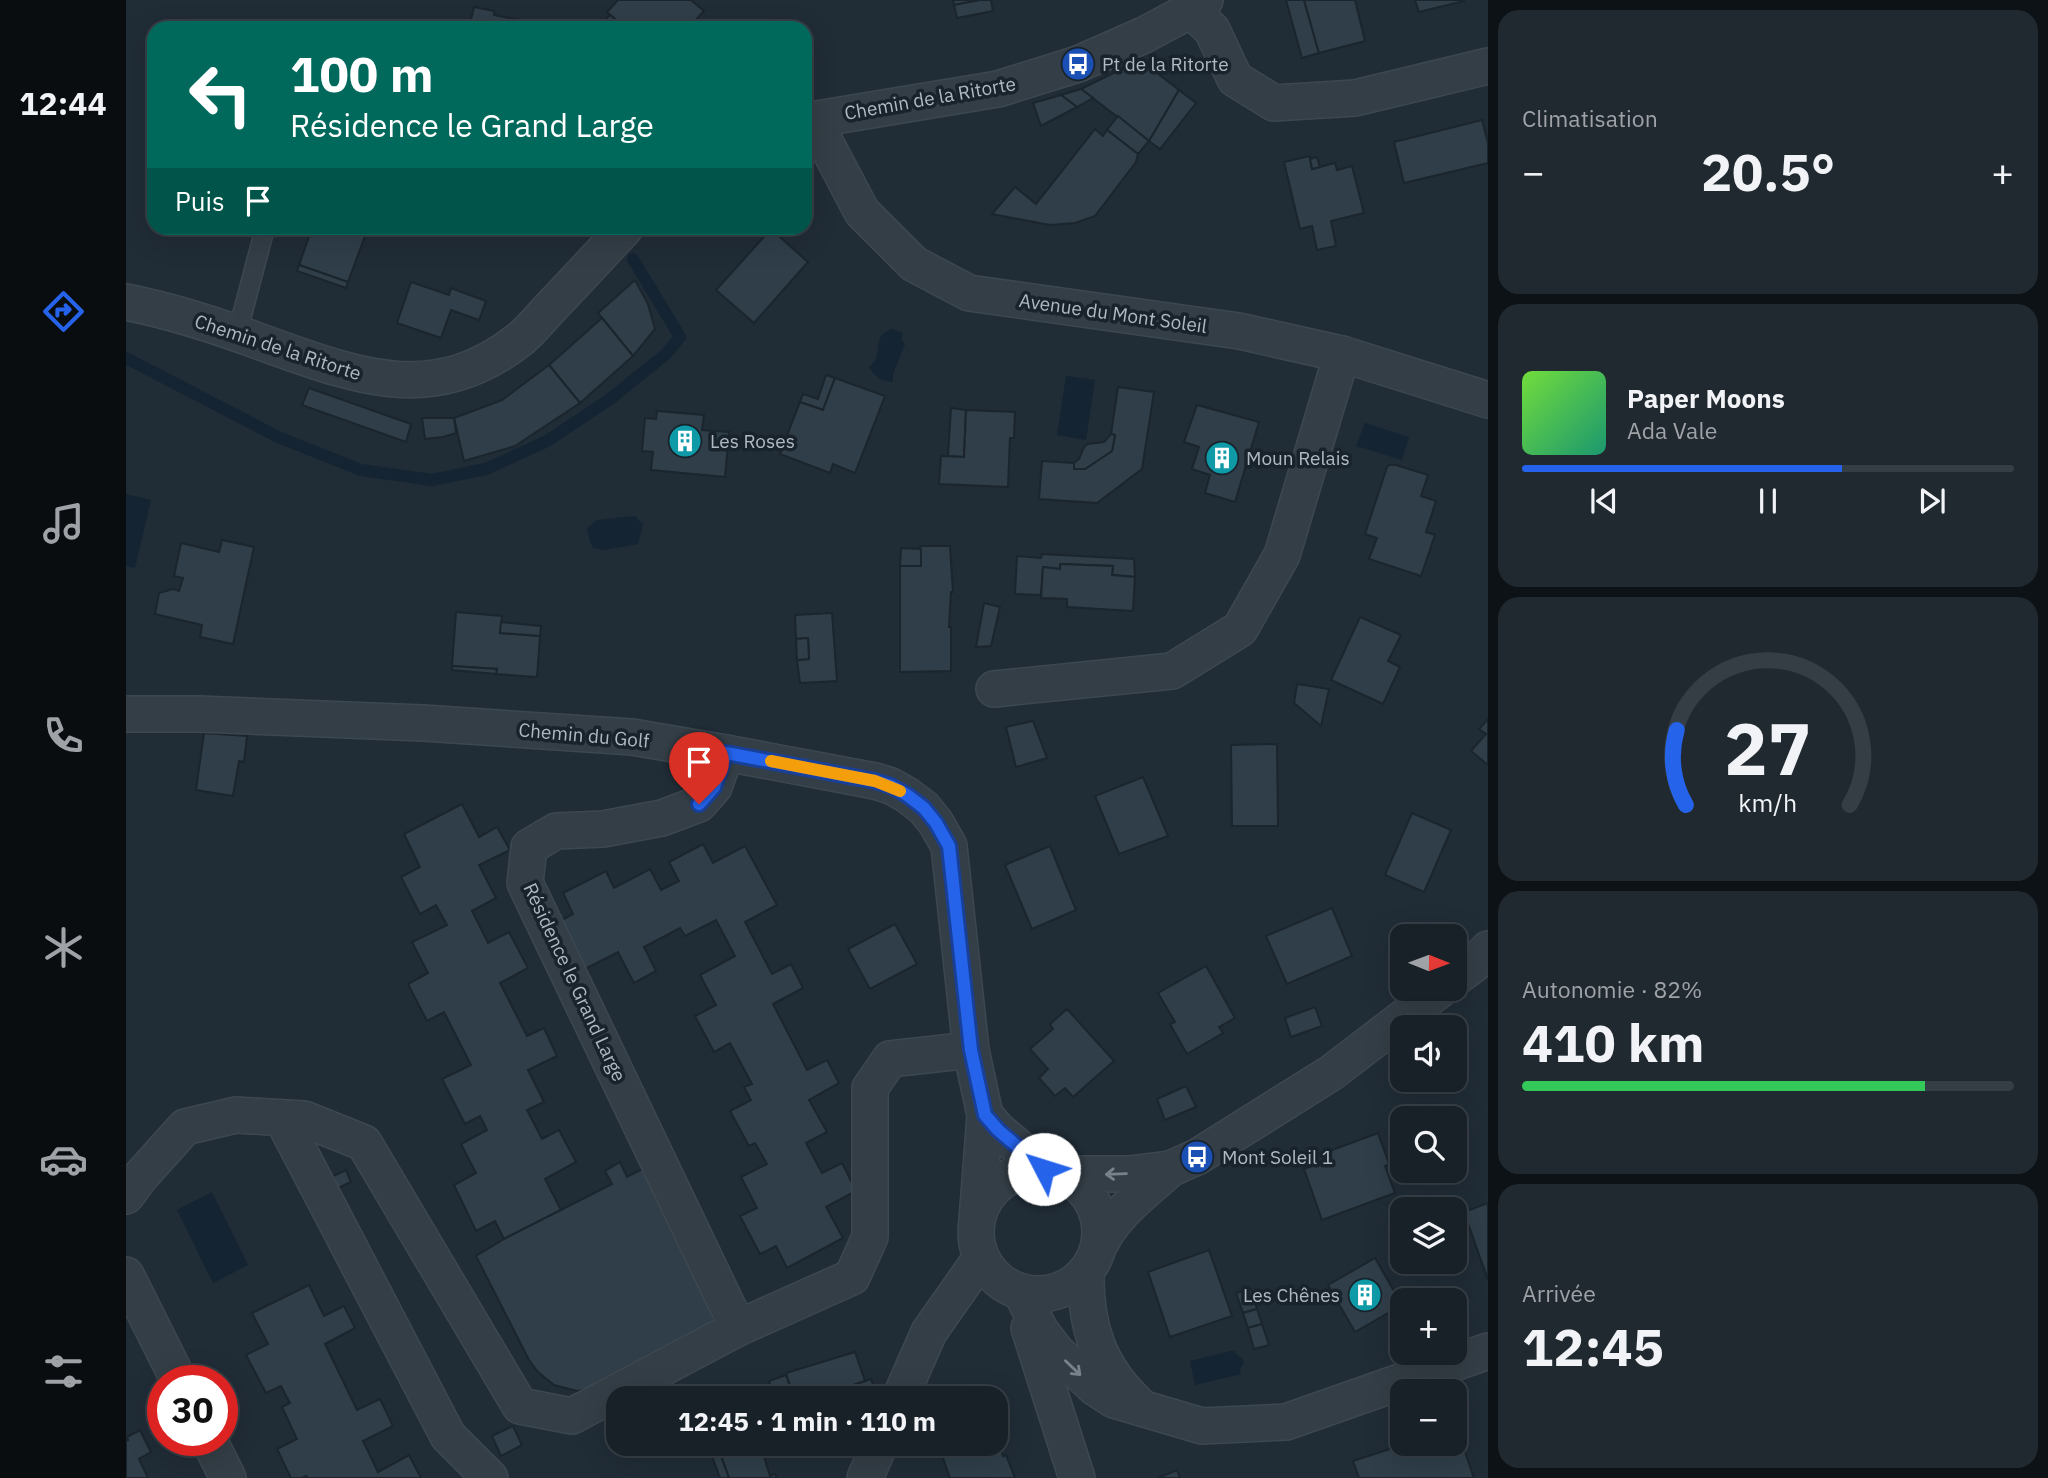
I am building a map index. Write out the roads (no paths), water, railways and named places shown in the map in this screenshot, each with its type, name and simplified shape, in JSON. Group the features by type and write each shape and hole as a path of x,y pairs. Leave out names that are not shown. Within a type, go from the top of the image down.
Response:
{"street":[{"path":"1198,5 1235,79 1274,103 1355,98 1488,66"},
{"name":"Chemin de la Ritorte","path":"812,120 998,89 1078,64 1144,35 1198,5"},
{"name":"Avenue du Mont Soleil","path":"812,125 862,212 914,264 970,293 1239,331 1342,354 1488,400"},
{"name":"Chemin de la Ritorte","path":"126,302 166,310 334,368 373,377 436,378 469,370 520,339 618,235"},
{"path":"994,689 1172,671 1240,629 1282,555 1342,354"},
{"name":"Chemin du Golf","path":"126,714 423,723 632,737 875,781 907,795 930,816 949,846 971,1050 985,1115 977,1220"},
{"name":"Résidence le Grand Large","path":"726,753 714,787 699,804 662,818 615,827 556,831 529,847 525,883 738,1328"},
{"path":"1467,969 1488,949"},
{"path":"1170,1168 1126,1208 1106,1231 1093,1258 1076,1282 1064,1289 1035,1295 1019,1292 1003,1284 990,1272 981,1258 976,1239 977,1220 983,1203 993,1188 1009,1177 1026,1170 1084,1175 1129,1174 1170,1168 1197,1157 1331,1073 1425,1001"},
{"path":"126,1196 185,1127 236,1115 304,1119 364,1143 520,1406 572,1416 738,1328 852,1277 870,1237 870,1088 890,1059 971,1050"},
{"path":"985,1115 998,1130 1053,1171 1080,1185 1093,1202 1100,1223 1093,1258 1089,1319 1108,1370 1142,1407"},
{"path":"282,1118 448,1436 490,1478"},
{"path":"905,1386 929,1332 981,1258"},
{"path":"126,1275 171,1365"},
{"path":"1019,1292 1040,1330 1056,1351 1094,1387 1114,1400 1202,1426 1286,1422 1488,1351"},
{"path":"1019,1292 1077,1478"},
{"path":"217,1456 228,1478"},
{"path":"865,1478 875,1456"}],"lane":[{"path":"237,334 263,235"}],"water":[{"path":"893,329 903,333 901,339 905,344 893,374 893,382 879,378 869,367 877,356 879,340"},
{"path":"1066,376 1095,380 1086,440 1057,435"},
{"path":"1365,423 1409,437 1402,460 1356,446"},
{"path":"126,494 151,500 135,568 126,566"},
{"path":"635,516 643,524 638,544 604,550 593,548 587,528 597,520"},
{"path":"212,1192 248,1265 213,1283 177,1210"},
{"path":"1235,1350 1244,1363 1240,1369 1241,1374 1195,1385 1190,1361"}],"waterway":[{"path":"126,358 278,437 361,470 432,480 486,469 547,441 610,399 666,354 680,337 633,259"}],"place":[{"name":"Pt de la Ritorte","path":"1078,64"},
{"name":"Les Roses","path":"685,441"},
{"name":"Moun Relais","path":"1222,458"},
{"name":"Mont Soleil 1","path":"1197,1157"},
{"name":"Les Chênes","path":"1365,1295"}]}
